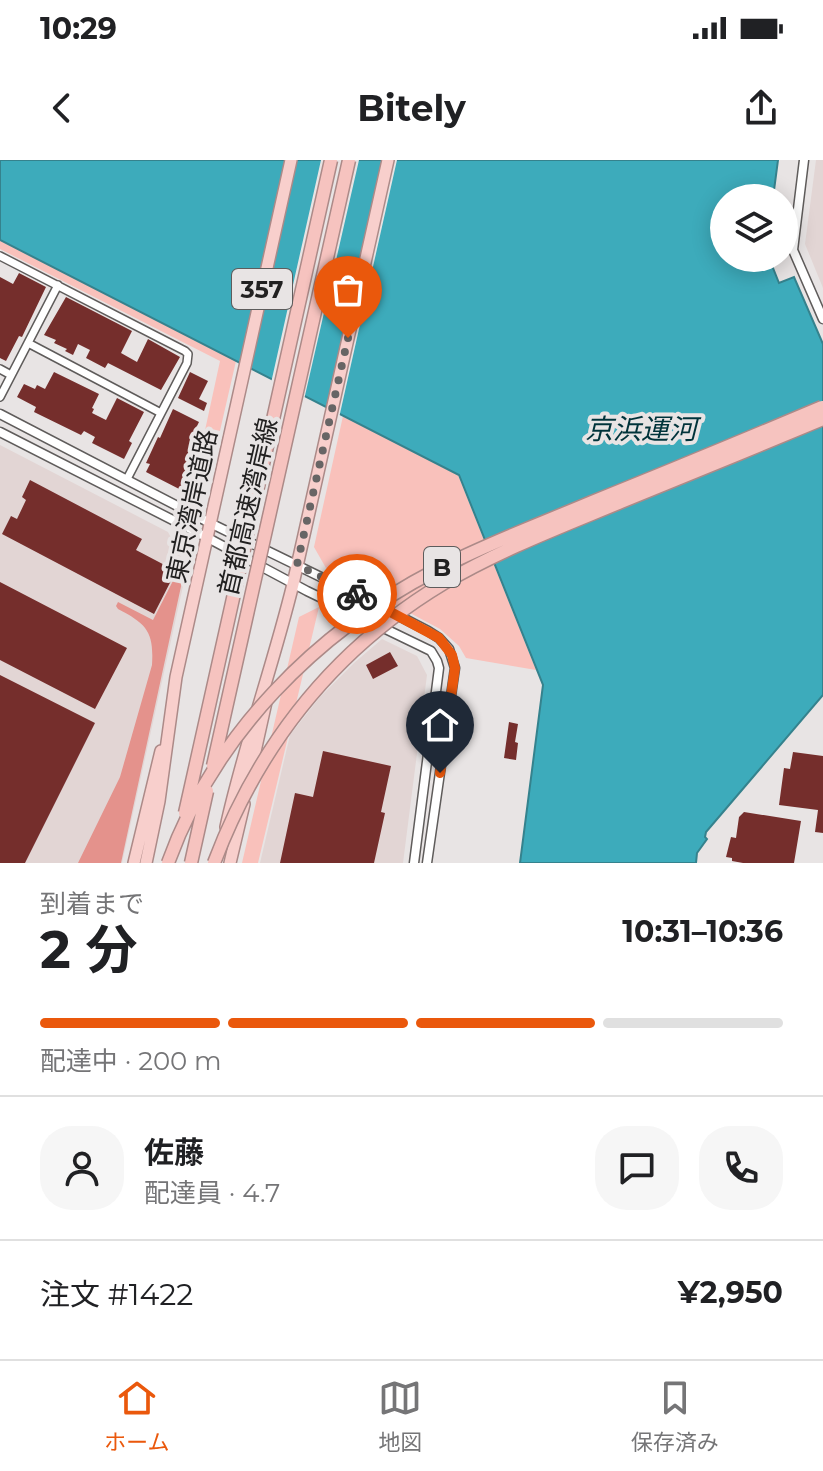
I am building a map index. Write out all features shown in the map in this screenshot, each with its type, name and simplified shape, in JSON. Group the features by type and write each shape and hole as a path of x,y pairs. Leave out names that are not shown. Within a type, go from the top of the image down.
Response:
{"highway":[{"name":"東京湾岸道路","path":"146,863 159,801 176,677 291,160"},
{"name":"首都高速湾岸線","path":"174,863 331,160"},
{"name":"首都高速湾岸線","path":"191,863 349,160"},
{"path":"230,863 388,160"},
{"name":"B","path":"168,863 206,783 251,719 288,677 336,633 367,611 437,569 822,407"},
{"name":"B","path":"216,863 246,789 292,718 345,659 416,602 458,576 538,537 823,419"},
{"path":"216,863 249,734 278,643"},
{"name":"357","path":"134,863 154,772 171,715"}],"street":[{"path":"804,160 793,250 822,316"},
{"path":"0,256 188,354 187,363 127,479"},
{"path":"0,397 58,285"},
{"path":"28,343 161,413"},
{"path":"0,369 11,375"},
{"path":"0,414 439,638 452,655 455,668 427,863"},
{"path":"0,432 293,584 431,651 439,668 414,863"}],"shaded area":[{"path":"816,160 823,160 823,288 805,244"},
{"path":"0,240 236,361 208,483 191,495 220,361 0,249"},
{"path":"343,416 458,475 536,670 466,658 459,646 440,629 326,568 314,547"},
{"path":"0,445 168,532 187,568 122,863 0,863"},
{"path":"185,568 121,863 78,863 120,777 152,665 152,644 147,630 116,606 118,602 153,620 178,571"},
{"path":"319,607 258,863 242,863 299,617"},
{"path":"382,639 417,656 427,675 403,863 260,863 290,735 320,697"}],"water":[{"name":"京浜運河","path":"0,160 778,160 775,184 710,184 710,272 775,272 779,283 794,277 823,344 823,695 706,832 707,839 697,853 696,863 520,863 543,685 459,475 0,240"}],"pier":[{"path":"321,160 359,160 304,400 271,383"},
{"path":"384,160 397,160 339,418 327,412"}],"building":[{"path":"19,273 46,287 22,337 19,336 6,361 0,358 0,277 13,284"},
{"path":"66,297 132,331 121,353 137,362 148,339 180,357 161,390 108,363 105,368 86,358 90,350 78,344 73,355 54,343 56,340 44,335"},
{"path":"54,372 99,394 92,413 106,420 117,398 144,412 129,441 132,443 124,459 92,443 95,437 84,431 81,435 34,412 36,407 17,397 24,384 45,389"},
{"path":"190,372 208,381 199,399 207,403 204,411 178,398"},
{"path":"173,409 199,422 193,434 199,437 191,454 196,456 187,473 191,475 185,492 146,472 150,464 146,463"},
{"path":"30,480 142,539 136,550 176,571 154,614 2,534 11,516 17,519 26,500 22,497"},
{"path":"0,582 127,648 95,709 0,660"},
{"path":"390,652 398,666 373,679 366,665"},
{"path":"0,675 95,723 25,863 0,863"},
{"path":"509,722 518,724 516,760 504,758"},
{"path":"323,751 391,766 374,863 280,863 295,793 313,797"},
{"path":"793,752 823,756 823,833 815,832 818,810 779,805 784,768 790,769"},
{"path":"744,812 801,821 794,863 743,863 726,857 731,837 736,838 739,817"}],"way so far":[{"path":"348,338 297,565 357,594"}],"route":[{"path":"357,594 439,638 452,655 455,668 440,773"}]}
